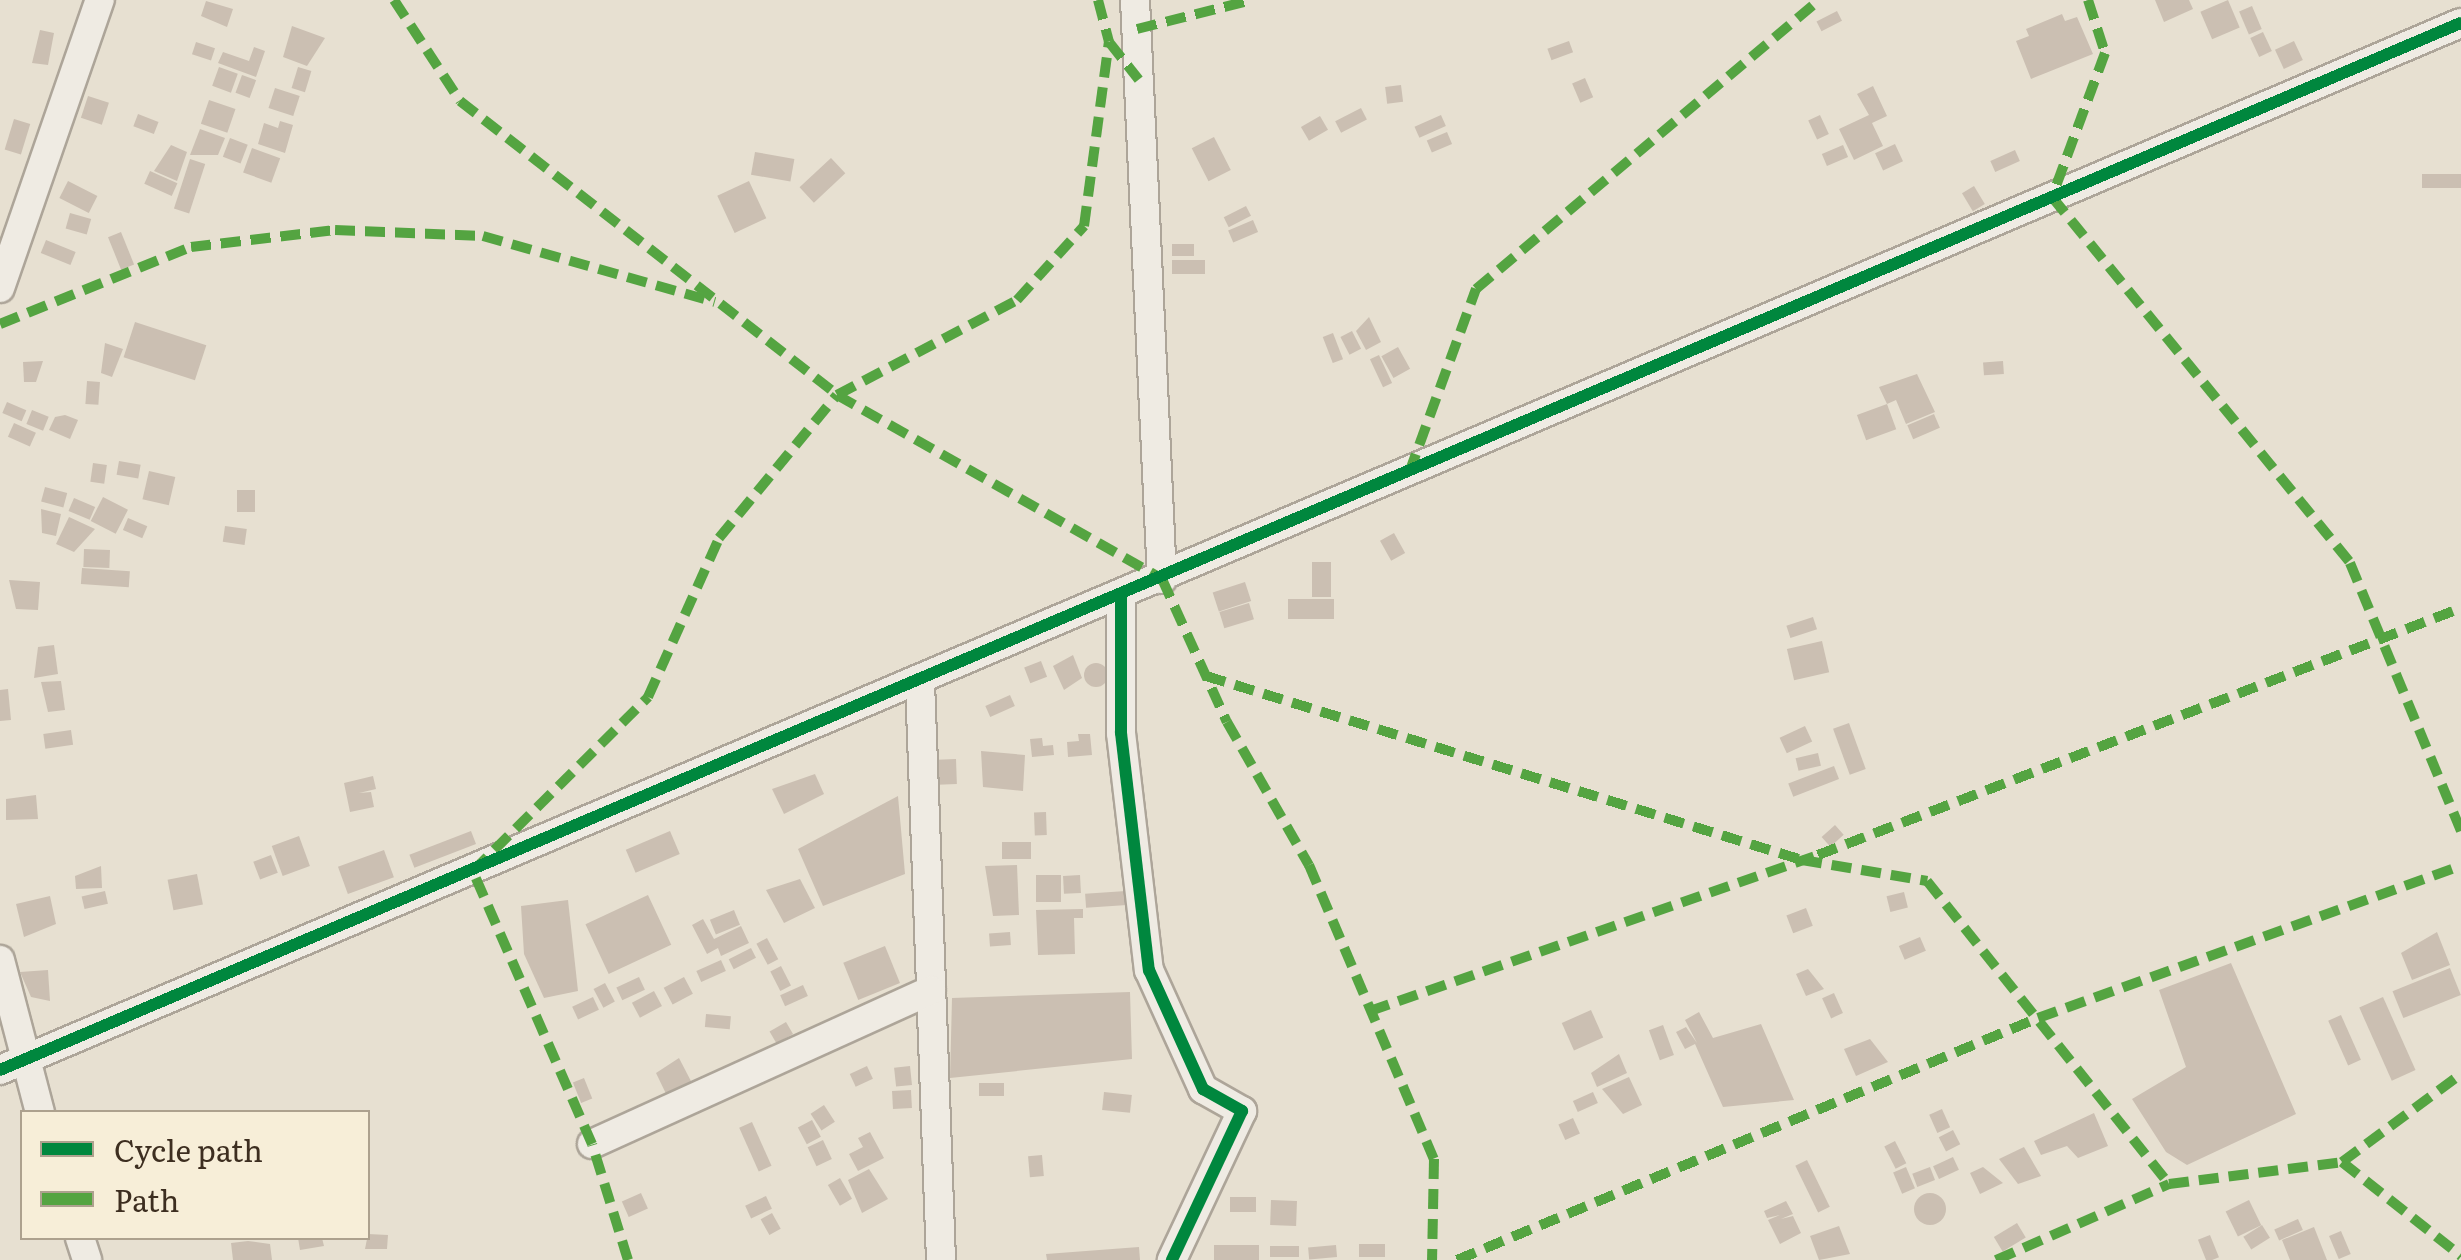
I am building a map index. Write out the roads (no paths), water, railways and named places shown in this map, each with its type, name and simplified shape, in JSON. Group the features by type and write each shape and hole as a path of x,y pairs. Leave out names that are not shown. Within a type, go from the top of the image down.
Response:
{"street":[{"path":"0,288 100,0"},
{"path":"1135,0 1162,579"},
{"path":"12,1066 2461,23"},
{"path":"1121,596 1121,733 1148,970 1204,1090 1242,1111 1172,1260"},
{"path":"920,682 941,1260"},
{"path":"0,960 12,1066 39,1110"},
{"path":"592,1144 932,990"}]}
